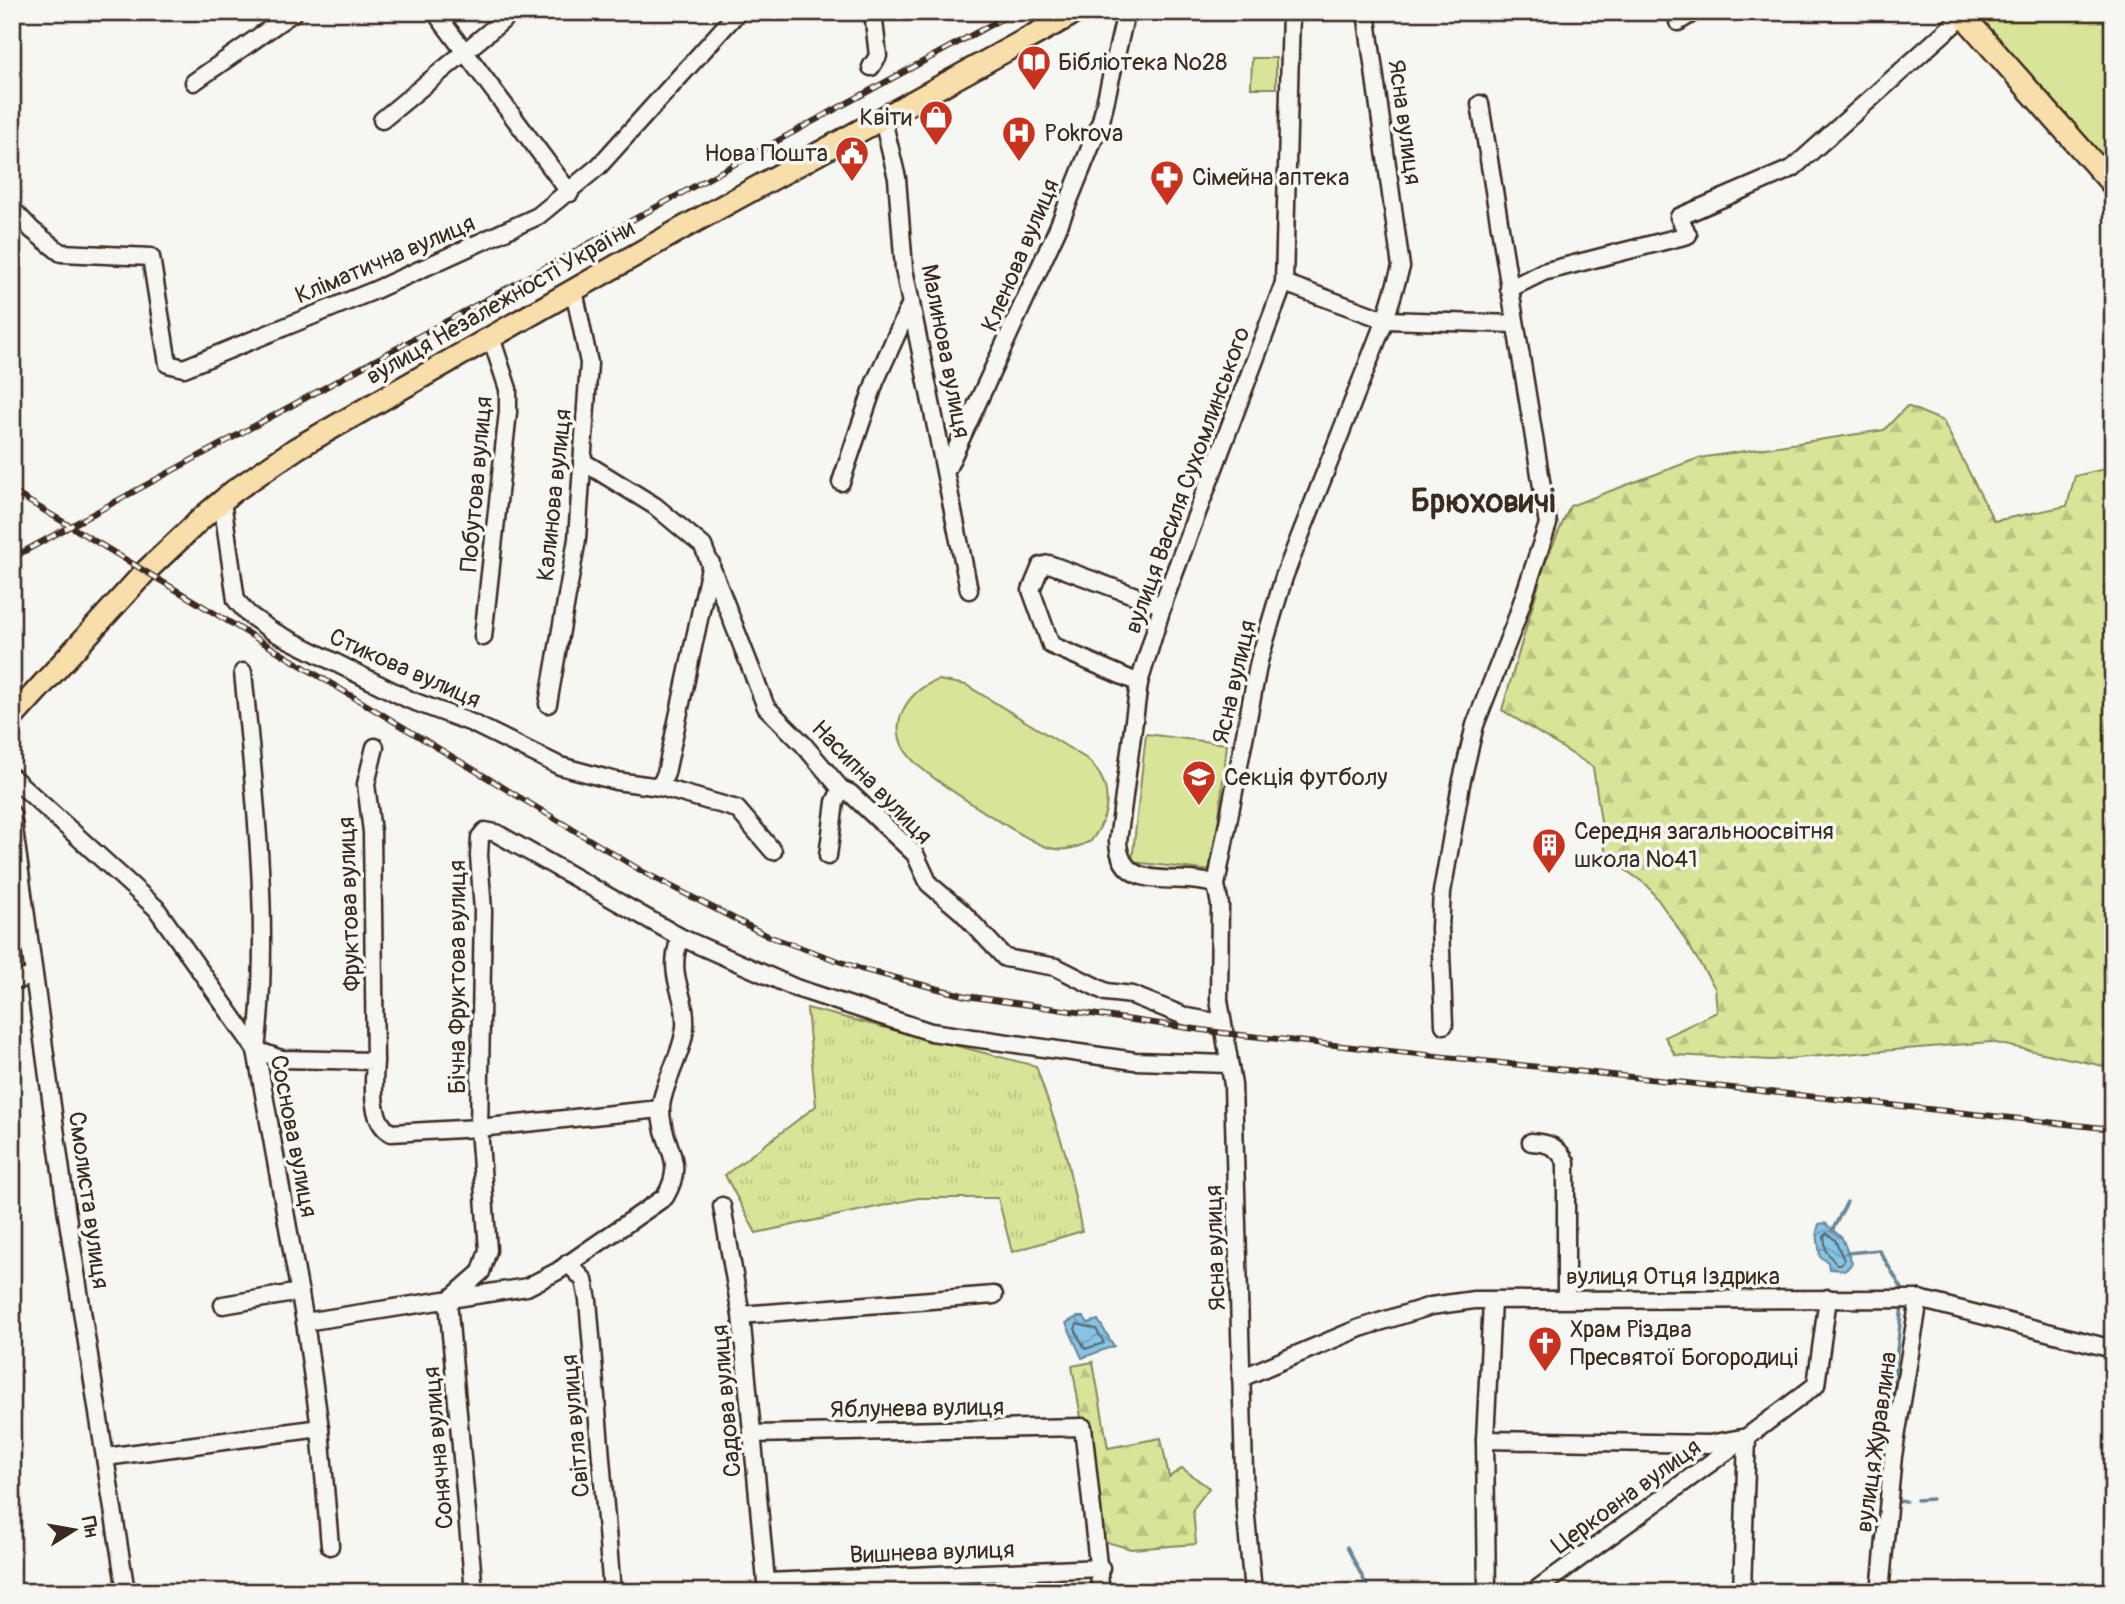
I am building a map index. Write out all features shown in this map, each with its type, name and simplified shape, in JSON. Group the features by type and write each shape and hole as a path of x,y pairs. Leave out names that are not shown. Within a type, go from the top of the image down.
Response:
{"main road":[{"name":"вулиця Незалежності України","path":"12,718 145,572 222,501 297,448 574,290 1076,12"},
{"path":"1961,14 2113,185"}],"street":[{"path":"194,82 293,12"},
{"path":"435,12 570,194"},
{"path":"382,120 513,12"},
{"name":"Кліматична вулиця","path":"12,209 32,230 61,253 151,257 168,365 184,368 373,291 538,216 570,194 600,166 738,12"},
{"path":"872,67 878,55 873,12"},
{"name":"Кленова вулиця","path":"947,469 1024,306 1096,133 1126,12"},
{"name":"вулиця Василя Сухомлинського","path":"1216,885 1143,877 1127,869 1118,856 1118,841 1139,683 1163,607 1284,283 1291,12"},
{"name":"Ясна вулиця","path":"1253,1592 1245,1506 1233,1085 1221,1023 1220,905 1216,885 1259,661 1284,577 1385,320 1401,267 1380,98 1366,12"},
{"path":"1678,22 1694,12"},
{"path":"1508,289 1543,272 1688,235 1679,217 1793,168 1961,14"},
{"path":"1444,1025 1440,928 1442,892 1461,784 1475,725 1515,623 1548,524 1480,104"},
{"name":"Малинова вулиця","path":"883,120 897,178 904,269 970,590"},
{"path":"1284,283 1385,320 1515,324"},
{"name":"Калинова вулиця","path":"548,704 577,539 589,363 574,290"},
{"path":"841,482 875,382 911,303"},
{"name":"Побутова вулиця","path":"483,637 508,412 508,389 491,337"},
{"name":"Насипна вулиця","path":"582,461 655,506 704,546 766,707 803,744 841,789 850,793 915,854 929,884 962,912 1005,958 1056,967 1105,992 1132,995 1187,1017 1221,1023"},
{"name":"Стикова вулиця","path":"222,501 236,600 248,614 272,631 410,700 472,723 560,766 616,781 660,787 737,809 773,851"},
{"path":"660,787 666,773 711,563"},
{"path":"1139,683 1051,645 1031,590 1041,566 1049,564 1163,607"},
{"path":"243,672 260,851 256,1050 291,1060 375,1061"},
{"name":"Фруктова вулиця","path":"375,747 366,784 372,832 377,1120 382,1128 391,1133 407,1134 660,1109"},
{"name":"Соснова вулиця","path":"12,777 156,908 256,1050 305,1322 320,1427 330,1546"},
{"path":"828,856 835,802 841,789"},
{"name":"Смолиста вулиця","path":"12,814 67,1215 126,1592"},
{"name":"Бічна Фруктова вулиця","path":"448,1300 481,1272 488,1250 479,1128 483,911 480,836 485,831 680,937"},
{"path":"305,1322 527,1287 665,1197 673,1184 677,1168 660,1109 682,1046 685,1024 673,959 680,937 796,988 931,1032 1135,1061 1228,1064"},
{"path":"12,981 34,976"},
{"path":"1531,1142 1548,1143 1559,1149 1566,1162 1566,1299"},
{"name":"Садова вулиця","path":"722,1206 741,1315 767,1587"},
{"name":"Світла вулиця","path":"568,1262 584,1280 588,1300 612,1592"},
{"path":"223,1305 300,1292"},
{"path":"741,1315 993,1296"},
{"name":"Церковна вулиця","path":"1533,1592 1816,1385 1828,1298"},
{"name":"вулиця Отця Іздрика","path":"1241,1378 1360,1328 1431,1306 1474,1300 1919,1299 2113,1349"},
{"name":"вулиця Журавлина","path":"1880,1592 1893,1456 1919,1299"},
{"name":"Сонячна вулиця","path":"448,1300 474,1592"},
{"path":"1487,1592 1485,1440 1492,1301"},
{"path":"106,1457 320,1427"},
{"name":"Яблунева вулиця","path":"752,1434 1083,1427 1101,1568"},
{"path":"1485,1440 1709,1444 1747,1437 1742,1592"},
{"path":"1101,1568 1101,1592"},
{"name":"Вишнева вулиця","path":"767,1587 1101,1568"}],"green space":[{"path":"1968,12 2113,12 2113,173"},
{"path":"1252,58 1276,58 1276,88 1251,88"},
{"path":"1907,406 1943,421 1994,521 2067,506 2075,476 2113,467 2113,1068 1991,1042 1772,1060 1675,1055 1665,1037 1717,1012 1715,988 1648,886 1606,856 1593,767 1502,710 1545,563 1570,506 1699,458 1884,430"},
{"path":"939,680 966,685 1087,759 1102,778 1107,799 1103,820 1091,841 1066,849 1039,844 965,799 914,761 903,747 899,736 901,715 912,697"},
{"path":"1146,734 1227,744 1213,871 1132,862"},
{"path":"12,814 33,967 12,970"},
{"path":"807,1008 1036,1066 1066,1155 1082,1231 1012,1252 998,1198 918,1198 756,1233 725,1175 816,1106"},
{"path":"1093,1362 1108,1448 1161,1438 1169,1477 1182,1468 1209,1488 1193,1509 1196,1544 1131,1549 1103,1541 1072,1366"}],"water":[{"path":"1825,1223 1842,1238 1852,1263 1846,1270 1829,1269 1828,1262 1820,1257 1817,1231 1819,1224"},
{"path":"1077,1317 1084,1317 1088,1323 1098,1320 1114,1346 1082,1358 1066,1323"}],"waterway":[{"path":"1832,1231 1847,1202"},
{"path":"1847,1253 1879,1250 1904,1292"},
{"path":"1887,1444 1902,1305"},
{"path":"1917,1500 1932,1499"},
{"path":"1897,1502 1906,1501"},
{"path":"1347,1547 1370,1592"}],"railway":[{"path":"12,558 1014,12"},
{"path":"12,491 645,873 768,936 861,969 966,996 1223,1033 2113,1129"}],"place":[{"name":"Бібліотека №28","path":"1034,92"},
{"name":"Квіти","path":"936,147"},
{"name":"Pokrova","path":"1019,163"},
{"name":"Нова Пошта","path":"852,183"},
{"name":"Сімейна аптека","path":"1167,207"},
{"name":"Секція футболу","path":"1199,807"},
{"name":"Середня загальноосвітня школа №41","path":"1549,875"},
{"name":"Храм Різдва Пресвятої Богородиці","path":"1545,1373"}],"district":[{"name":"Брюховичі","path":"1483,501"}]}
